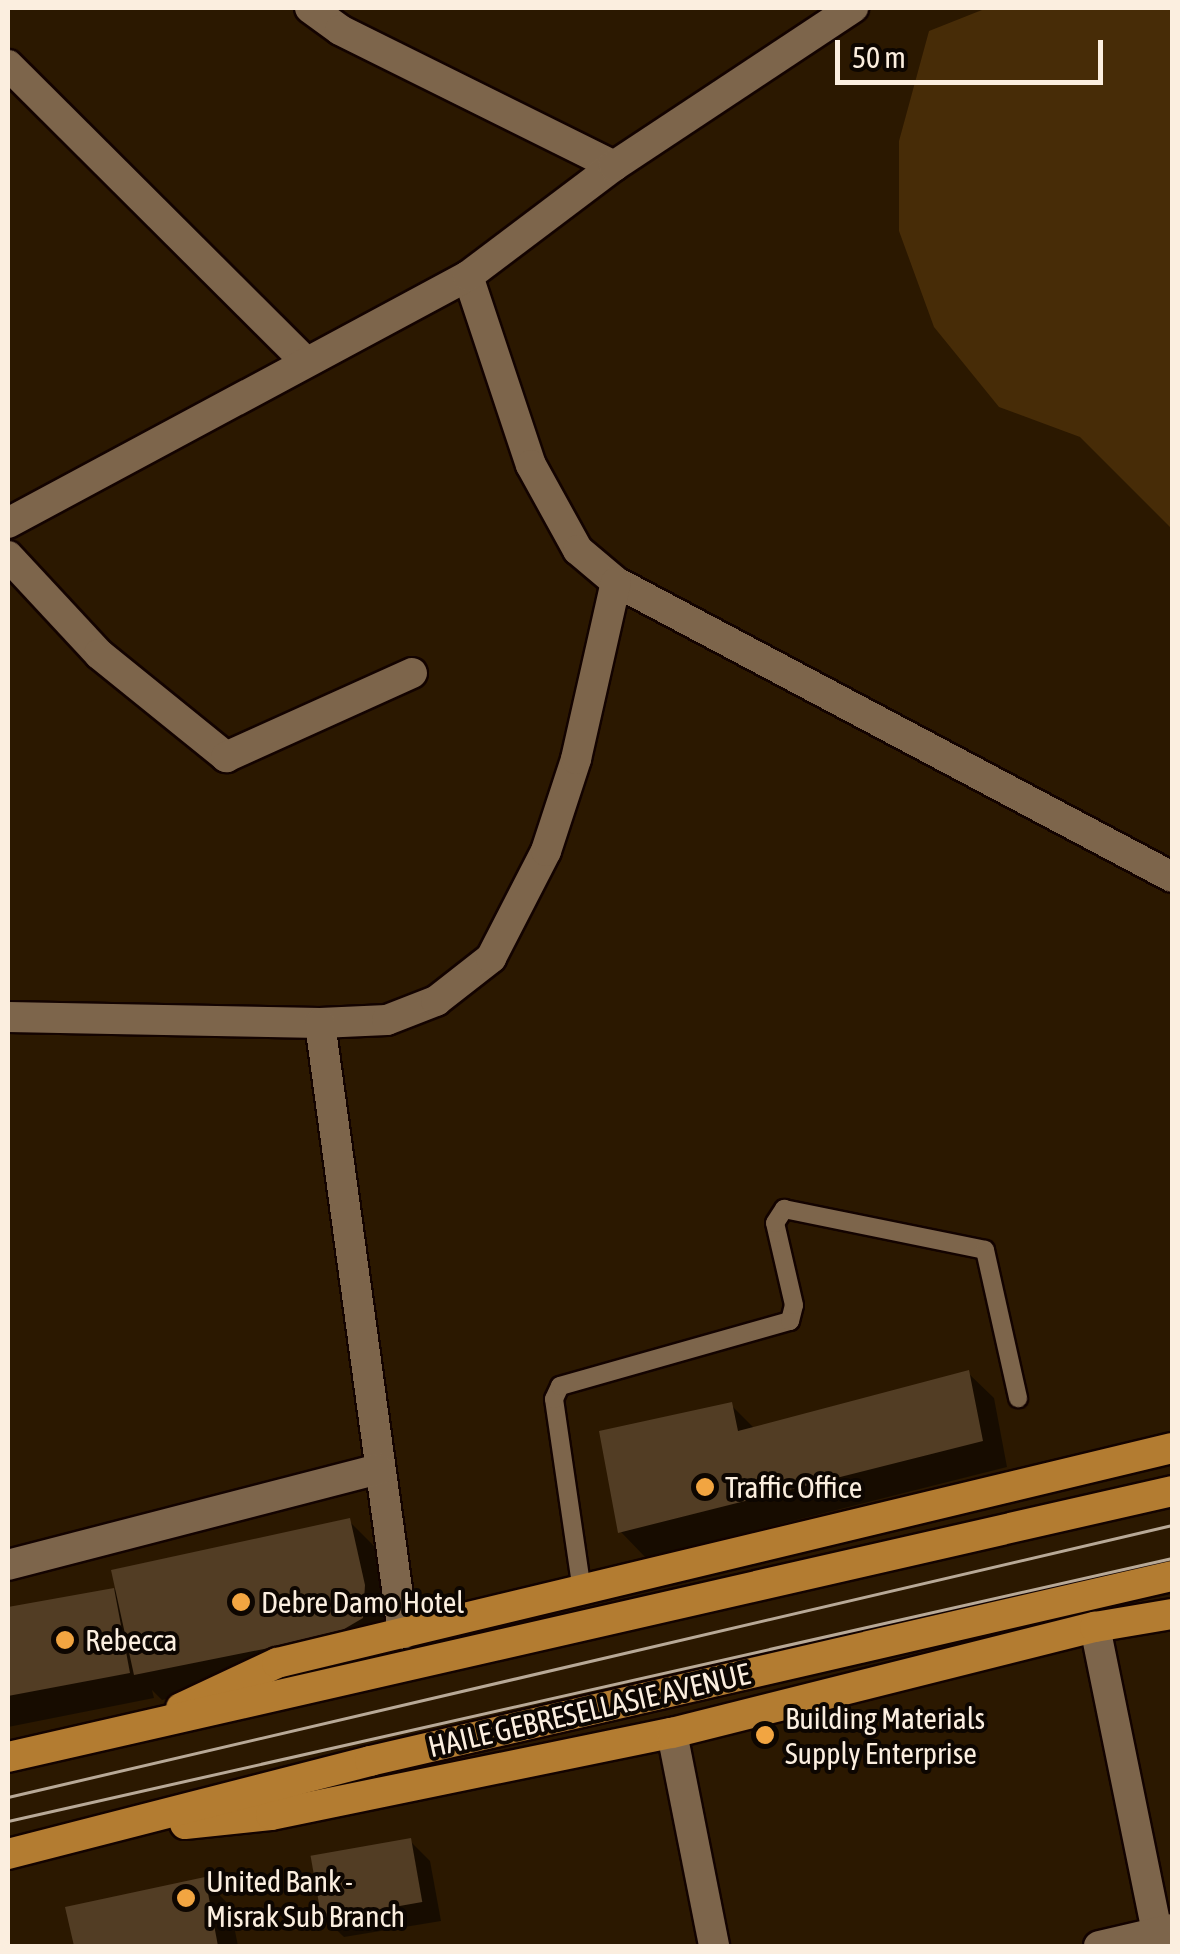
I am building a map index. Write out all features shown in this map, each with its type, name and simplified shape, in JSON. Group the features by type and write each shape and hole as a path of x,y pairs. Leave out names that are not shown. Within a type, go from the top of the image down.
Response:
{"main road":[{"path":"155,1724 236,1677 403,1632 1172,1448"},
{"path":"8,1756 1172,1491"},
{"name":"HAILE GEBRESELLASIE AVENUE","path":"8,1854 370,1761 1172,1576"},
{"path":"102,1831 271,1815 672,1733 1094,1626 1172,1614"}],"street":[{"path":"310,8 340,30 614,166"},
{"path":"8,523 468,276 614,166 843,9"},
{"path":"8,64 306,361"},
{"path":"468,276 530,465 578,550 616,582 1172,877"},
{"path":"8,556 99,654 226,757 412,673"},
{"path":"8,1017 320,1023 404,1014 436,1002 491,958 546,851 576,759 616,582"},
{"path":"320,1023 403,1632"},
{"path":"8,1564 379,1469"},
{"path":"1094,1626 1163,1936 1100,1946"},
{"path":"672,1733 714,1946"}],"lane":[{"path":"582,1590 554,1400 560,1386 790,1322 794,1306 775,1223 784,1209 985,1250 1018,1398"}],"shaded area":[{"path":"987,8 1172,8 1172,529 1080,437 999,407 934,327 899,231 899,141 929,31"}],"building":[{"name":"Traffic Office","path":"969,1370 983,1441 618,1533 599,1431 732,1402 738,1431"},
{"name":"Debre Damo Hotel","path":"350,1518 365,1585 363,1618 334,1635 134,1675 111,1570"},
{"name":"Rebecca","path":"114,1588 130,1673 8,1696 8,1607"},
{"path":"411,1838 422,1902 322,1920 311,1856"},
{"path":"205,1877 218,1946 74,1946 65,1907"}],"tram line":[{"path":"8,1797 1172,1525"},
{"path":"8,1821 1172,1558"}],"place":[{"name":"Traffic Office","path":"705,1487"},
{"name":"Debre Damo Hotel","path":"241,1602"},
{"name":"Rebecca","path":"65,1640"},
{"name":"Building Materials Supply Enterprise","path":"765,1735"},
{"name":"United Bank - Misrak Sub Branch","path":"186,1898"}]}
